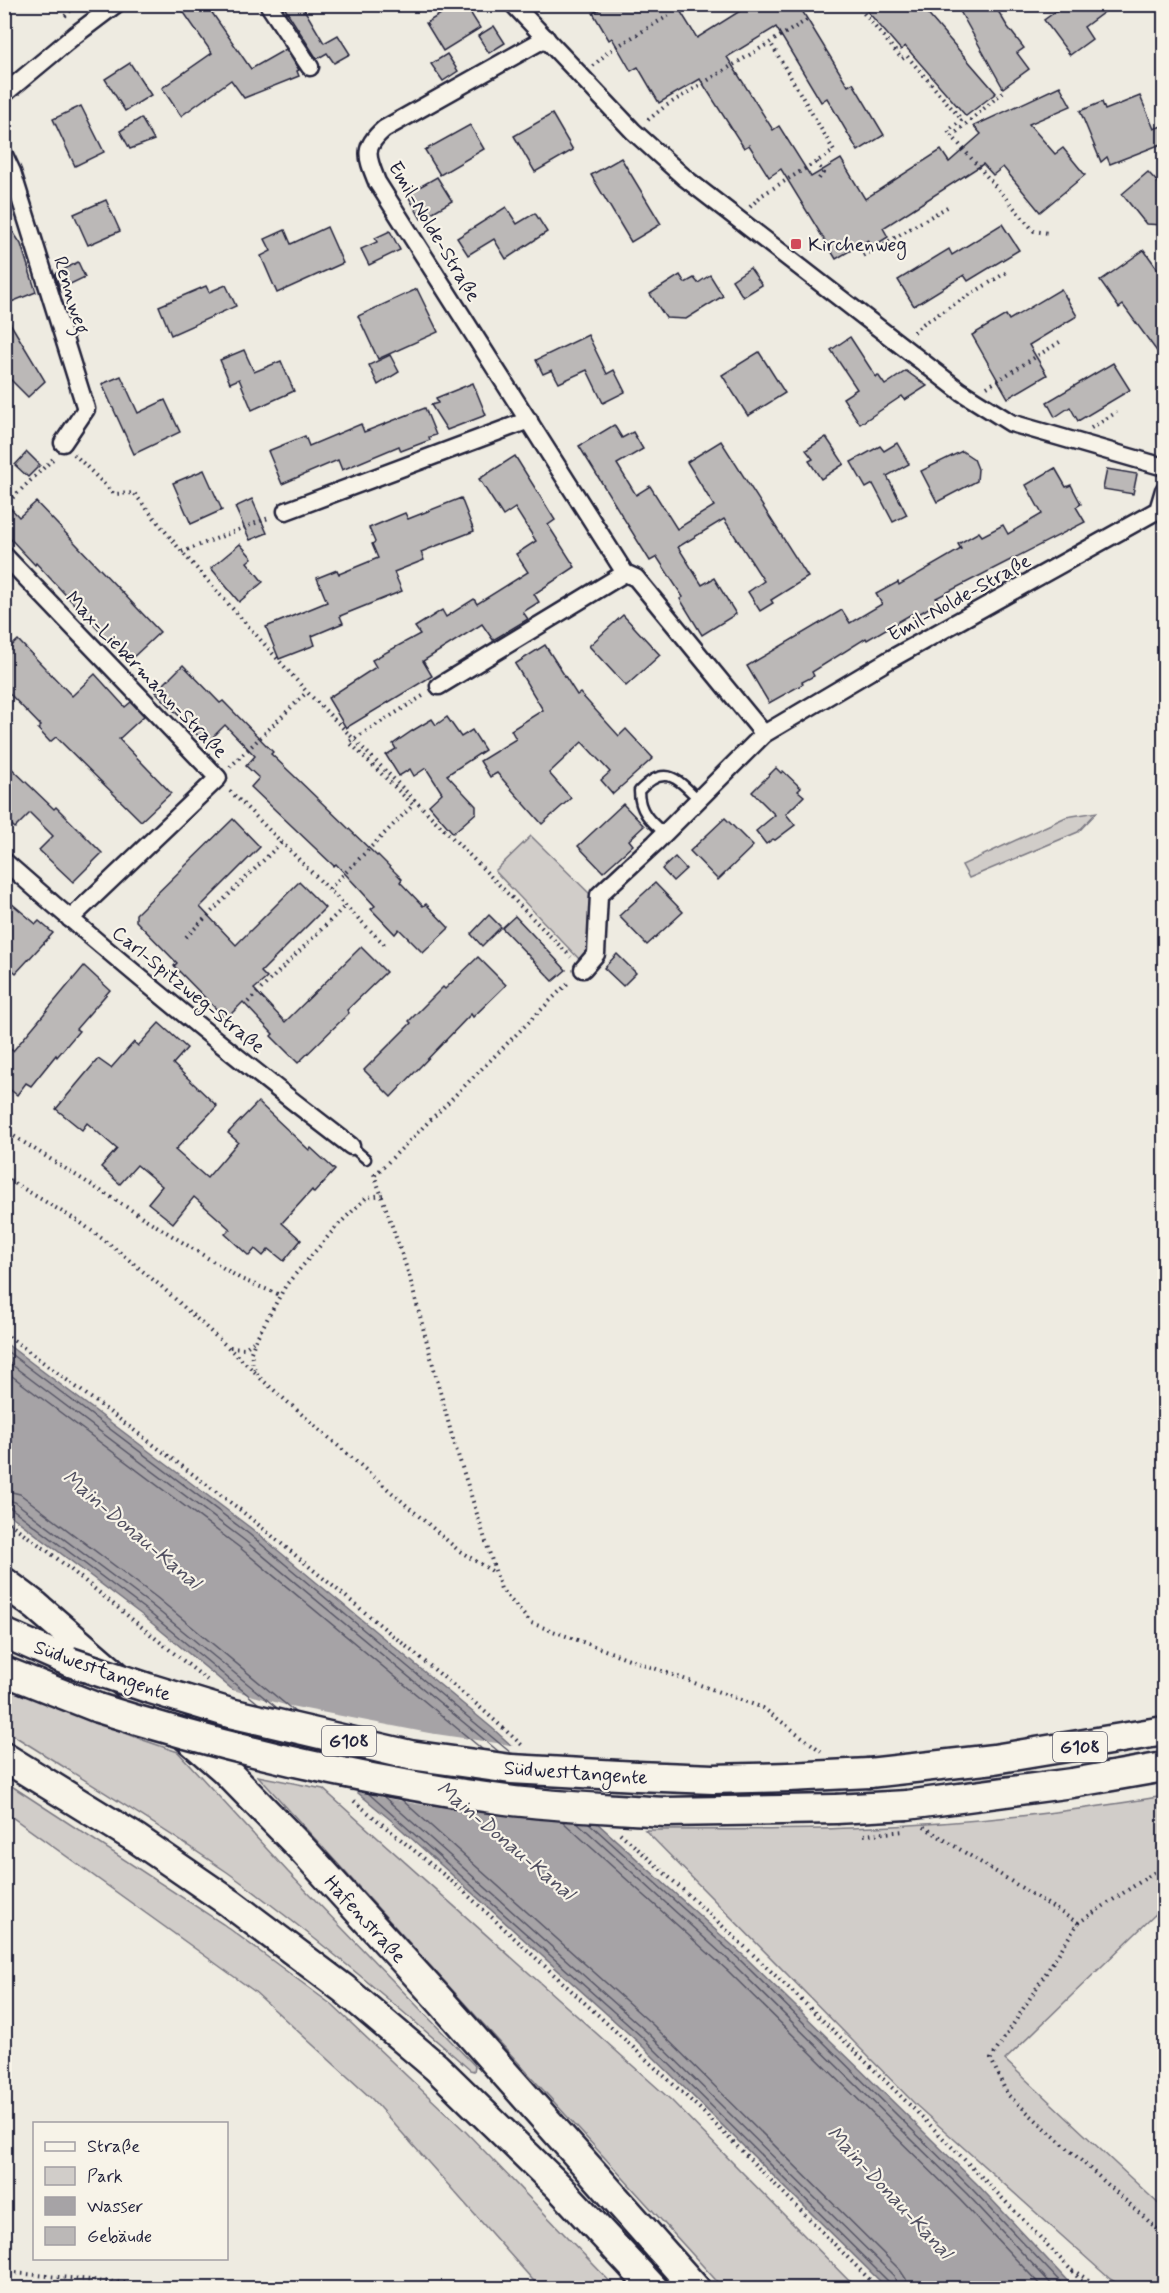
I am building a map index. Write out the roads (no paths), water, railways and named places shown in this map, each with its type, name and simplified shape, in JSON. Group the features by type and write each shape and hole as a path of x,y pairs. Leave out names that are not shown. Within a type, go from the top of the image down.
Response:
{"highway":[{"name":"Hafenstraße","path":"4,1582 36,1606 224,1770 302,1849 453,2014 695,2289"},
{"name":"Südwesttangente","path":"4,1633 70,1662 230,1713 410,1755 511,1769 724,1778 869,1773 994,1759 1164,1731"},
{"name":"Südwesttangente","path":"4,1671 98,1708 158,1727 309,1765 407,1785 508,1800 665,1812 907,1805 997,1794 1164,1767"},
{"path":"4,1757 137,1839 212,1890 344,1989 444,2075 558,2186 653,2289"}],"street":[{"path":"4,94 116,4"},
{"path":"268,4 310,67"},
{"path":"513,4 633,131 685,178 973,399 1011,423 1164,467"},
{"name":"Emil-Nolde-Straße","path":"546,38 384,129 372,139 368,157 377,182 625,573 636,579 764,734"},
{"name":"Rennweg","path":"4,156 12,172 86,409 63,443"},
{"path":"286,511 529,420"},
{"name":"Emil-Nolde-Straße","path":"583,969 596,954 599,895 764,734 889,660 1158,510 1164,490"},
{"name":"Max-Liebermann-Straße","path":"4,555 218,778 70,919"},
{"path":"439,686 625,573"},
{"name":"Carl-Spitzweg-Straße","path":"4,861 70,919 281,1092 351,1146"}],"lane":[{"path":"664,833 644,813 639,801 639,791 649,780 663,776 675,777 698,799"},
{"path":"351,1146 366,1159"}],"water":[{"name":"Main-Donau-Kanal","path":"4,1342 252,1529 492,1728 743,1955 977,2184 1074,2288 887,2288 638,2042 392,1821 142,1615 5,1511"}],"place":[{"name":"Kirchenweg","path":"796,244"}]}
